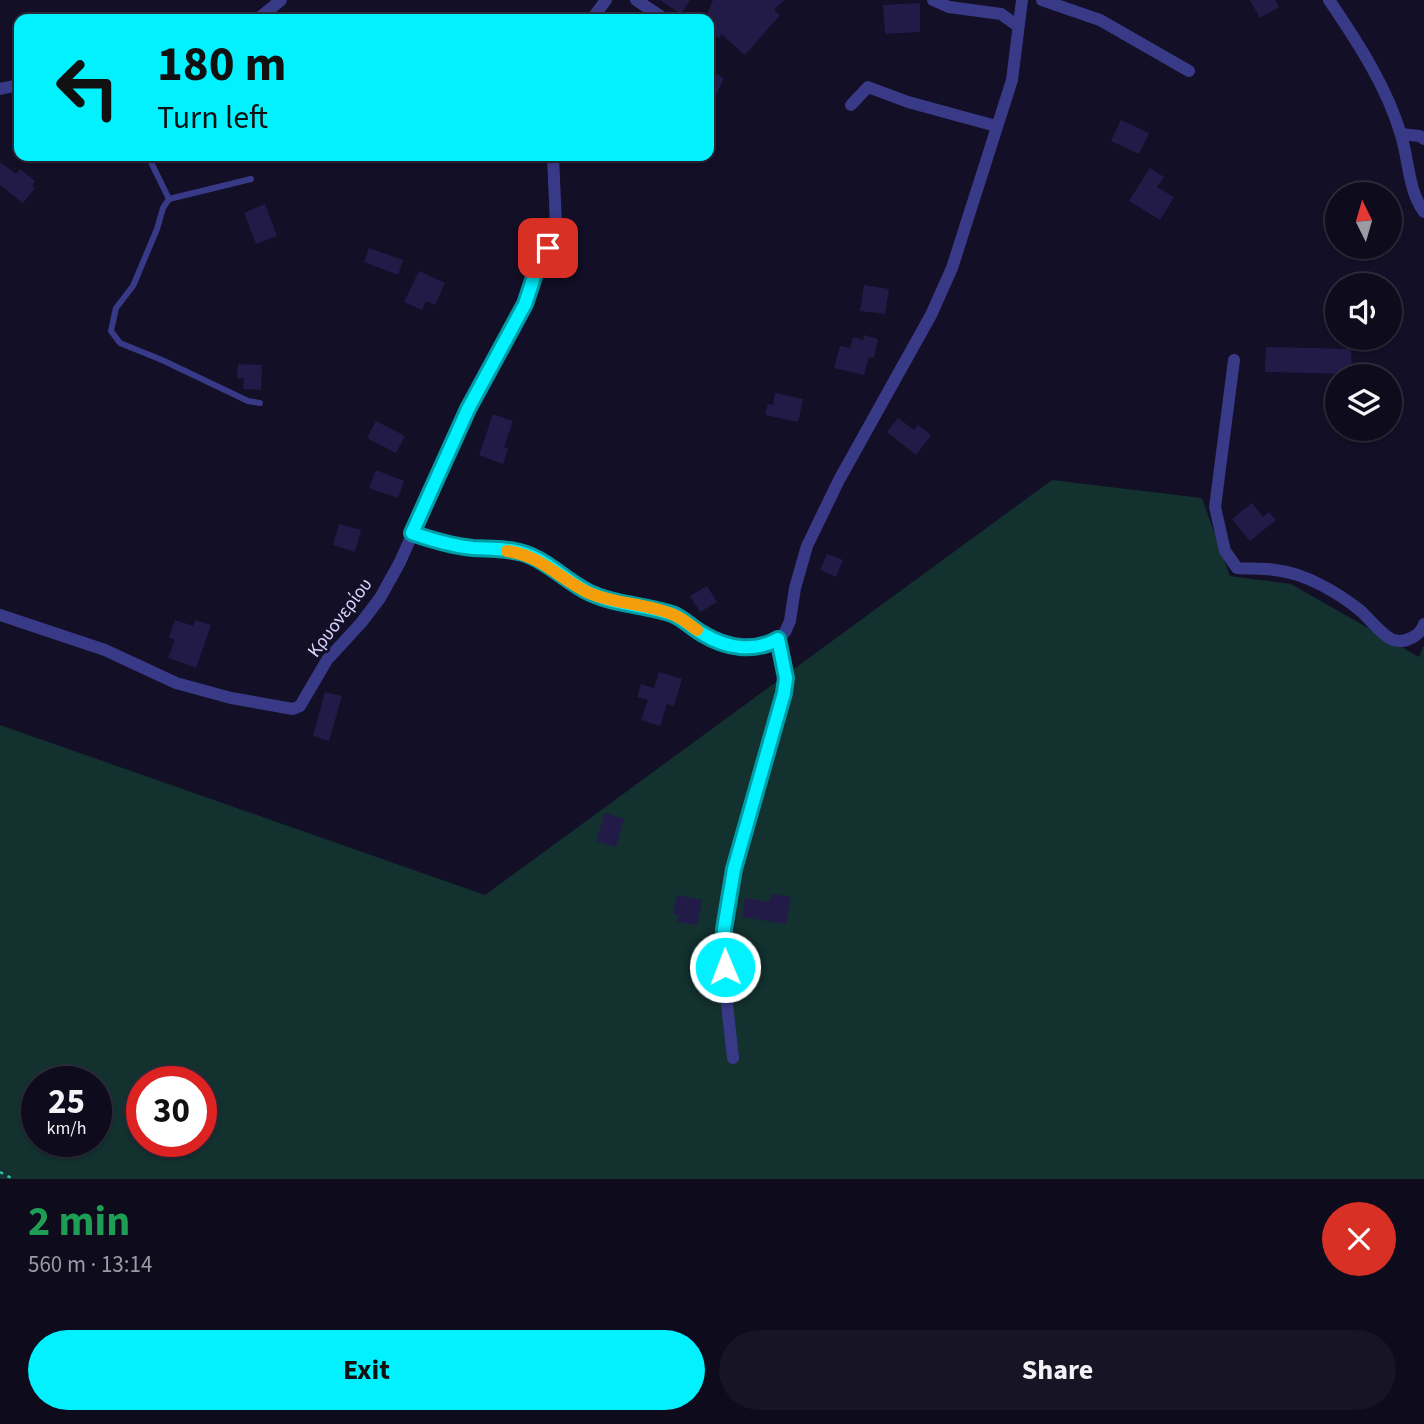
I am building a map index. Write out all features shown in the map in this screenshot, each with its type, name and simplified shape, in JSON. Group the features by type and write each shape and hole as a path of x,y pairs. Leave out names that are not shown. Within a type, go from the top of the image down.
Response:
{"street":[{"path":"264,14 281,0"},
{"path":"636,0 657,14"},
{"path":"933,0 949,7 1001,14 1018,26"},
{"path":"412,533 448,544 523,553 591,594 676,615 705,635 733,646 747,648 769,644 778,639 790,621 795,589 807,546 839,480 931,315 952,268 1012,80 1022,0"},
{"path":"1042,0 1100,20 1189,71"},
{"path":"1329,0 1345,22 1380,86 1401,134 1412,186 1424,212"},
{"path":"851,105 868,87 908,102 996,126"},
{"path":"1401,134 1424,139"},
{"name":"Κρυονερίου","path":"0,615 105,650 176,683 230,698 293,709 300,706 327,660 380,598 400,562 468,409 525,304 556,225 553,161"},
{"path":"1234,360 1215,507 1225,551 1237,568 1294,573 1336,594 1359,610 1391,640 1400,641 1413,637 1422,631 1424,624"},
{"path":"733,1058 725,986 724,929 734,869 784,693 786,678 778,639"}],"lane":[{"path":"150,161 169,200"},
{"path":"251,179 169,200 163,208 133,286 116,308 111,321 111,331 120,344 162,360 248,401 260,403"}],"path":[{"path":"0,1172 13,1179"}],"green space":[{"path":"1052,480 1202,498 1230,576 1291,584 1419,657 1424,645 1424,1179 0,1179 0,725 485,895"}],"building":[{"path":"660,0 690,0 681,14"},
{"path":"713,0 784,0 774,10 780,15 745,55 721,34 720,38 714,35 714,14 707,14"},
{"path":"1250,0 1275,0 1279,7 1260,18"},
{"path":"920,3 920,32 885,34 883,5"},
{"path":"714,73 724,78 714,99"},
{"path":"1121,120 1149,133 1139,154 1111,141"},
{"path":"0,162 16,174 20,169 35,181 32,186 35,188 23,203 0,185"},
{"path":"1150,168 1164,177 1157,187 1174,197 1160,220 1129,201"},
{"path":"265,204 277,236 256,244 244,213"},
{"path":"369,248 403,260 398,275 364,262"},
{"path":"419,271 445,283 435,305 426,301 422,310 404,302"},
{"path":"864,285 889,289 885,314 860,311"},
{"path":"864,335 878,339 874,358 869,357 864,375 834,368 840,346 850,348 853,337 863,340"},
{"path":"1266,347 1351,350 1352,364 1325,364 1325,373 1265,372"},
{"path":"238,364 262,365 261,390 243,389 244,378 237,378"},
{"path":"775,393 803,399 798,422 765,415 768,404 773,405"},
{"path":"493,414 513,421 504,447 508,448 503,464 479,455"},
{"path":"898,418 914,430 918,425 931,435 916,455 887,432"},
{"path":"376,421 405,436 396,453 367,438"},
{"path":"376,470 404,481 398,498 369,488"},
{"path":"1252,503 1263,517 1269,512 1276,520 1250,541 1232,519"},
{"path":"339,524 361,530 355,552 333,545"},
{"path":"827,554 843,560 836,577 820,570"},
{"path":"707,586 717,602 700,612 690,596"},
{"path":"175,620 193,626 195,620 211,625 196,668 168,658 175,640 169,637"},
{"path":"659,672 682,679 674,706 667,704 660,726 641,720 648,700 637,697 641,684 654,688"},
{"path":"325,692 342,696 329,741 313,736"},
{"path":"605,813 624,819 616,847 596,841"},
{"path":"771,894 791,897 786,924 742,917 745,898 770,902"},
{"path":"677,895 702,900 697,925 677,922 679,915 673,914"}],"slow traffic":[{"path":"507,551 523,553 537,559 591,594 676,615 697,630"}],"route":[{"path":"548,248 536,271 525,304 468,409 412,533 448,544 523,553 591,594 676,615 705,635 733,646 747,648 769,644 778,639 786,678 784,693 734,869 724,929 725,967"}]}
